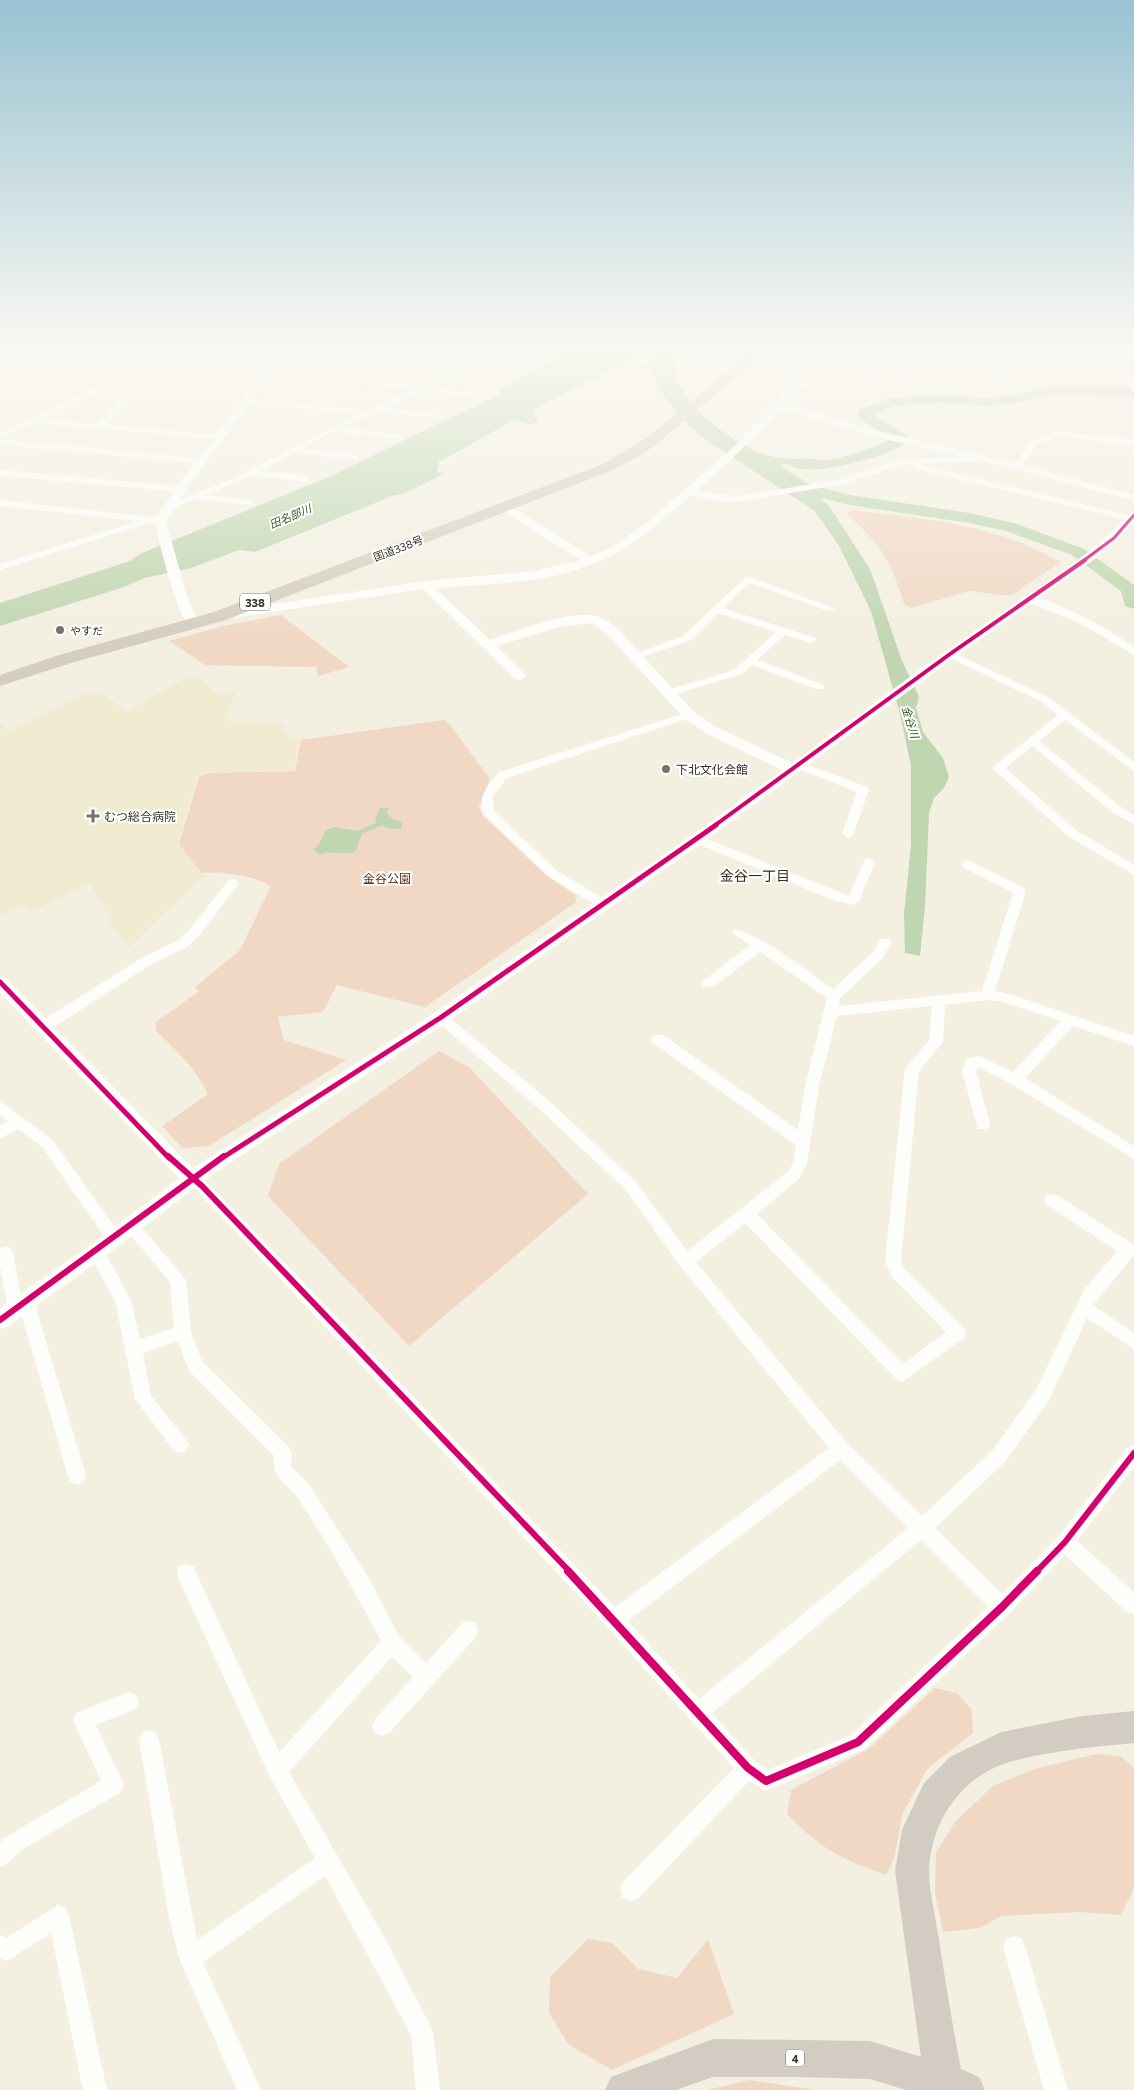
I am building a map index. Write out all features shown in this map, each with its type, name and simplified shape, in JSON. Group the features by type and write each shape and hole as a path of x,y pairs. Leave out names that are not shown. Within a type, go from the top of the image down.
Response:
{"highway":[{"name":"国道338号","path":"0,680 65,659 220,616 608,467 643,447"}],"main road":[{"path":"955,2086 929,1997 912,1871 920,1830 936,1795 962,1769 1001,1748 1082,1732 1134,1727"},
{"name":"4","path":"624,2090 713,2058 870,2060 955,2086"}],"street":[{"path":"48,447 203,461"},
{"path":"0,567 156,520 171,506 180,489 213,447"},
{"path":"171,506 250,473 299,447"},
{"path":"220,616 425,585 526,575 590,561 607,554 637,536 740,447"},
{"path":"930,447 1017,466 1134,498"},
{"path":"1017,466 1031,447"},
{"path":"292,450 354,458"},
{"path":"687,493 722,499 852,479 900,462 984,459"},
{"path":"0,1320 96,1252 192,1178 440,1018 697,839 950,654 1086,560 1114,538 1133,517 900,462"},
{"path":"0,473 180,489"},
{"path":"250,473 298,477 305,480"},
{"path":"195,496 251,503"},
{"path":"0,503 156,520"},
{"path":"505,506 539,530 590,561"},
{"path":"156,520 164,538 180,593 193,625"},
{"path":"635,656 682,641 748,580 832,609"},
{"path":"425,585 520,676"},
{"path":"1028,599 1058,609 1095,626 1134,652"},
{"path":"716,608 811,640"},
{"path":"488,645 573,620 592,619 606,626 689,715 711,730 796,767 863,790 848,834"},
{"path":"668,693 738,672 783,631"},
{"path":"950,654 1044,699 1134,767"},
{"path":"751,662 820,686"},
{"path":"1066,714 998,768 1072,833 1134,871"},
{"path":"602,904 552,873 537,860 489,813 486,803 487,796 503,776 689,715"},
{"path":"1032,740 1117,810 1134,820"},
{"path":"1123,758 1134,754"},
{"path":"697,839 837,897 853,901 869,862"},
{"path":"967,864 1020,891 987,995"},
{"path":"42,1028 148,960 182,944 193,934 233,883"},
{"path":"738,933 760,945 834,996"},
{"path":"686,1261 794,1175 800,1163 812,1086 834,996 879,954 885,942"},
{"path":"708,984 760,945"},
{"path":"0,982 176,1166 202,1186 699,1711 748,1768 766,1781 858,1742 1002,1607 1065,1542 1134,1453"},
{"path":"831,1012 939,998 987,995 1004,997 1134,1041"},
{"path":"747,1214 902,1374 958,1332 897,1271 893,1260 912,1068 936,1042 939,998"},
{"path":"440,1018 542,1103 630,1185 686,1261 841,1448 1002,1607"},
{"path":"1015,1078 1070,1020"},
{"path":"658,1039 803,1142"},
{"path":"983,1125 969,1072 972,1062 980,1061 1015,1078 1134,1153"},
{"path":"0,1107 47,1143 114,1238"},
{"path":"0,1133 19,1121"},
{"path":"699,1711 922,1528 999,1456 1043,1394 1090,1295 1128,1250 1052,1200"},
{"path":"131,1225 178,1280 183,1332 195,1366 283,1453 282,1470 302,1489 360,1582 392,1643 427,1677"},
{"path":"96,1252 124,1300 144,1399 180,1445"},
{"path":"0,1256 5,1253 77,1476"},
{"path":"1084,1306 1134,1342"},
{"path":"134,1349 183,1332"},
{"path":"613,1620 841,1448"},
{"path":"1065,1542 1134,1605"},
{"path":"186,1573 277,1770 329,1861 422,2033 428,2090"},
{"path":"382,1726 469,1630"},
{"path":"277,1770 392,1643"},
{"path":"0,1857 13,1844 114,1785 83,1720 129,1702"},
{"path":"150,1740 180,1917 190,1958 249,2090"},
{"path":"631,1890 748,1768"},
{"path":"190,1958 329,1861"},
{"path":"2,1952 58,1916 95,2090"},
{"path":"1014,1946 1056,2090"}],"shaded area":[{"name":"むつ総合病院","path":"188,677 199,678 220,696 235,692 226,721 282,723 285,734 299,740 294,770 213,773 197,776 178,844 204,876 129,947 110,924 110,917 89,882 31,912 24,905 0,917 0,724 8,731 89,693 104,694 126,712"}],"green space":[{"path":"850,510 932,520 984,531 1035,549 1061,562 1010,596 969,591 911,608 904,604 894,575 883,554 868,535 847,514"},
{"path":"281,615 349,667 318,676 316,667 205,665 169,641 223,626"},
{"name":"金谷公園","path":"444,720 450,725 490,779 479,807 483,816 547,876 575,895 576,902 425,1007 337,985 323,1012 278,1017 284,1040 346,1060 209,1146 183,1148 162,1126 208,1094 192,1068 156,1031 156,1022 199,991 195,987 240,950 271,886 255,879 237,875 201,873 179,844 199,776 211,773 295,771 301,740"},
{"path":"439,1051 470,1068 588,1194 409,1346 268,1196 279,1164"},
{"path":"935,1688 957,1693 972,1710 973,1733 927,1769 902,1815 895,1856 886,1875 856,1864 832,1852 810,1836 787,1814 791,1790 870,1748"},
{"path":"1096,1754 1120,1756 1134,1768 1134,1888 1121,1915 1079,1912 1001,1916 980,1928 943,1932 935,1892 936,1853 955,1822 993,1786 1034,1769"},
{"path":"588,1939 612,1943 638,1969 677,1978 708,1940 734,2014 612,2070 569,2045 549,2013 550,1977"},
{"path":"749,2080 817,2090 707,2090"}],"water":[{"name":"田名部川","path":"392,447 467,447 439,462 437,472 443,474 406,493 392,496 255,552 239,550 191,568 145,578 124,587 0,626 0,603 130,561 140,554 331,476"},
{"path":"716,447 746,447 766,455 820,463 827,466 783,464 780,466 809,484 830,492 821,499 829,506 870,569 901,658 919,697 916,708 923,732 943,758 949,777 944,788 934,798 929,813 925,907 920,956 905,953 904,914 911,845 911,766 900,714 871,611 839,546 815,511"},
{"path":"380,808 389,808 387,813 394,820 403,822 401,829 386,828 382,825 362,834 356,851 351,853 324,853 319,855 313,849 318,846 325,831 333,827 358,831 377,822 375,819"}],"waterway":[{"path":"795,463 823,464 848,461 887,447"},
{"name":"金谷川","path":"796,486 849,500 970,518 1011,527 1078,552 1129,589 1131,602 1134,604"}],"cycle path":[{"path":"0,1320 96,1252 209,1166 440,1018 697,839 950,654 1091,556 1114,538 1134,515"},
{"path":"0,982 176,1165 202,1186 596,1600 748,1768 766,1781 858,1742 1002,1607 1065,1542 1134,1453"}],"place":[{"name":"やすだ","path":"60,630"},
{"name":"下北文化会館","path":"666,769"},
{"name":"むつ総合病院","path":"93,816"}],"district":[{"name":"金谷一丁目","path":"755,875"}]}
